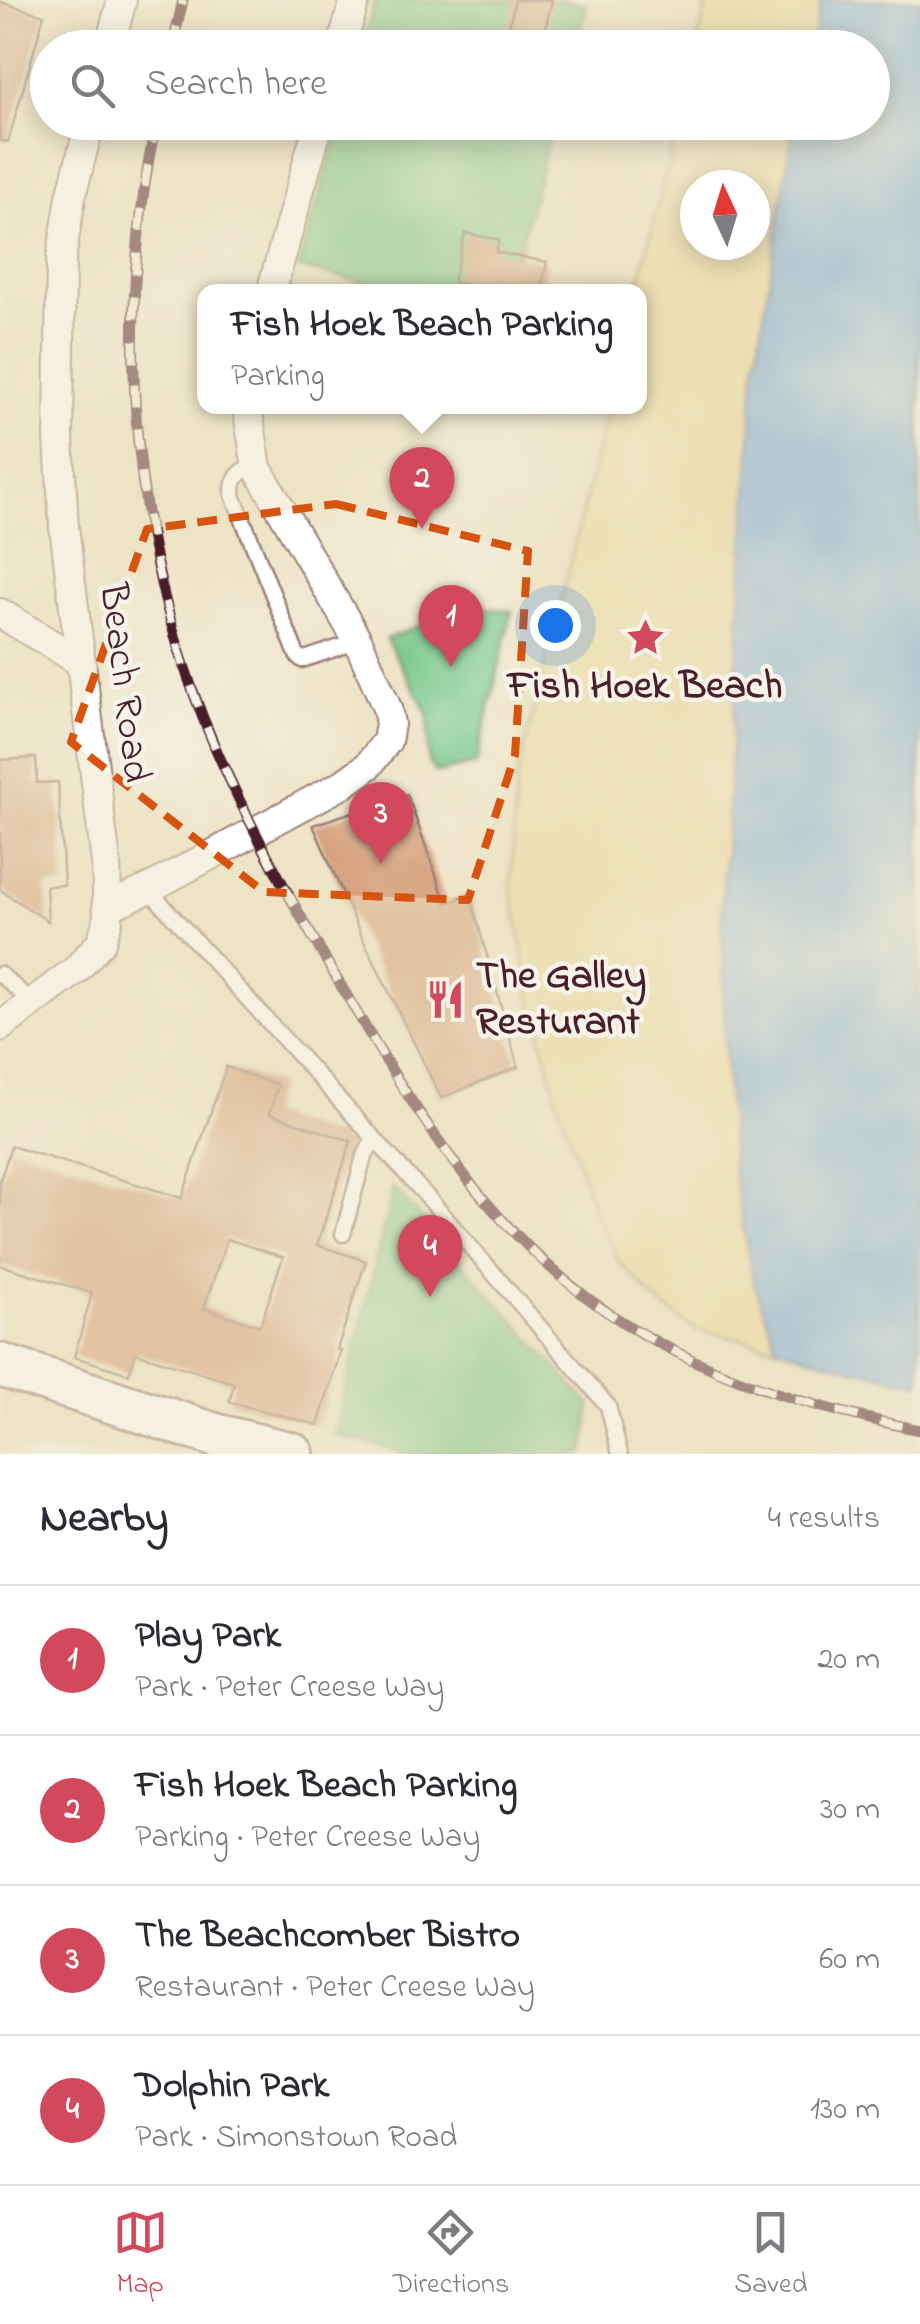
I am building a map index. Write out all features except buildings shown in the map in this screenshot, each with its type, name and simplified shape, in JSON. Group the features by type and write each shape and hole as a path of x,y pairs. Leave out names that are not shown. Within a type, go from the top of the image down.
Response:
{"main road":[{"path":"0,1365 218,1436 292,1454"}],"street":[{"path":"114,30 122,0"},
{"path":"347,30 355,0"},
{"name":"Beach Road","path":"0,1027 76,970 101,942 110,906 64,527 58,309 66,226 86,140"},
{"path":"273,284 315,140"},
{"path":"110,906 344,784 368,766 387,740 387,708 358,641 256,462 248,414"},
{"path":"0,613 79,661"}],"lane":[{"path":"256,462 236,475 233,495 297,655 302,660 312,659 358,641"},
{"path":"148,889 374,1138 608,1406 620,1454"},
{"path":"0,974 34,1003"},
{"path":"343,1234 363,1160 374,1138"}],"highlighted area":[{"path":"336,504 528,551 515,755 468,900 264,892 71,742 147,529"}],"green space":[{"path":"375,0 564,0 587,6 580,30 367,30"},
{"path":"335,140 548,140 510,284 375,284 298,268"},
{"path":"467,606 512,611 476,764 436,773 428,762 428,713 386,639"},
{"path":"393,1187 591,1406 584,1454 409,1454 335,1435"}],"sand":[{"path":"708,0 821,0 815,30 700,30"},
{"name":"Fish Hoek Beach","path":"674,140 791,140 755,371 722,905 725,1064 733,1173 753,1280 777,1347 694,1329 653,1298 619,1262 595,1213 559,1106 531,998 511,886 516,782 606,414 647,414 647,284 639,284"}],"water":[{"path":"821,0 920,0 920,1383 777,1347 753,1280 733,1173 725,1064 722,905 755,371 791,140 890,140 890,30 815,30"}],"railway":[{"path":"176,30 183,0"},
{"path":"153,140 135,280 134,360 148,519 164,597 187,673 230,781 280,879 380,1052 471,1184 544,1262 584,1296 663,1345 733,1377 807,1403 920,1430"}],"place":[{"name":"Fish Hoek Beach Parking","path":"422,529"},
{"name":"Fish Hoek Beach","path":"645,637"},
{"name":"Play Park","path":"451,667"},
{"name":"The Beachcomber Bistro","path":"381,864"},
{"name":"The Galley Resturant","path":"446,1000"},
{"name":"Dolphin Park","path":"430,1297"}]}
